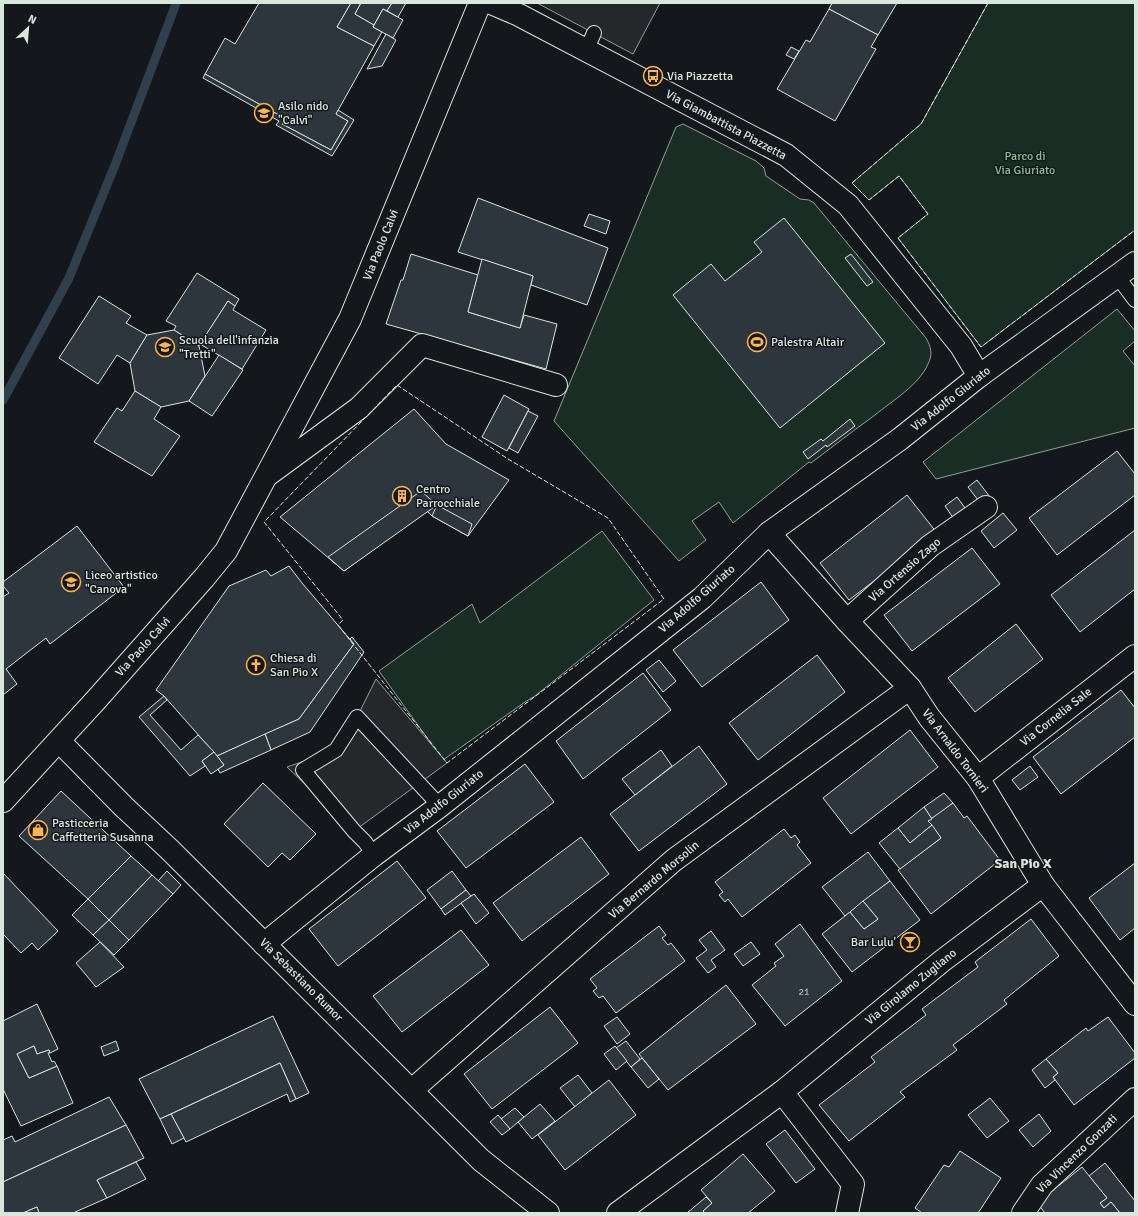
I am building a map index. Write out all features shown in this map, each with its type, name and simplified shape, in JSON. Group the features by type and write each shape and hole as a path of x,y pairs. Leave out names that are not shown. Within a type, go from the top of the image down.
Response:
{"street":[{"name":"Via Paolo Calvi","path":"3,801 59,741 204,578 226,551 350,319 480,3"},
{"name":"Via Giambattista Piazzetta","path":"490,3 590,42 786,155 848,206 961,346 979,376"},
{"name":"Via Adolfo Giuriato","path":"264,944 374,855 440,806 702,598 769,534 900,439 979,376 1135,263"},
{"name":"Via Paolo Calvi","path":"264,478 360,408 422,345 556,385"},
{"name":"Via Ortensio Zago","path":"847,621 930,546 986,507"},
{"name":"Via Arnaldo Tornieri","path":"769,534 847,621 910,688 929,717 978,778 1043,885 1135,1004"},
{"name":"Via Cornelia Sale","path":"978,778 1135,656"},
{"name":"Via Bernardo Morsolin","path":"412,1090 674,860 910,688"},
{"name":"Via Sebastiano Rumor","path":"59,741 481,1160 548,1213"},
{"name":"Via Girolamo Zugliano","path":"618,1213 782,1092 942,960 1043,885"},
{"path":"782,1092 853,1184 847,1213"},
{"name":"Via Vincenzo Gonzati","path":"1023,1213 1042,1185 1135,1099"}],"lane":[{"path":"1117,276 1135,300"},
{"path":"374,855 365,842 303,770 336,750 357,717 440,806"}],"green space":[{"name":"Parco di Via Giuriato","path":"988,3 1135,3 1135,230 981,347 898,238 928,214 899,176 869,200 852,183 921,124"},
{"name":"Palestra Altair","path":"683,124 756,161 764,168 766,176 800,199 809,200 814,203 926,338 931,354 930,360 924,372 912,386 811,463 809,462 733,523 719,502 692,521 706,540 679,561 554,421 676,127"},
{"path":"1117,309 1135,331 1135,341 1123,351 1135,366 1135,428 936,479 923,462"},
{"path":"602,531 654,600 535,696 443,760 379,671 472,604 480,623"}],"shaded area":[{"path":"537,3 660,3 633,54"},
{"path":"376,679 447,763 354,831 287,767 336,750 357,717"}],"building":[{"path":"259,3 351,3 337,27 374,46 336,114 348,121 331,150 282,124 286,119 205,74 225,38 235,44"},
{"path":"351,3 361,3 355,14 374,25 373,27 382,32 374,46 337,27"},
{"path":"361,3 392,3 387,11 383,9 374,25 355,14"},
{"path":"392,3 406,3 398,17 387,11"},
{"path":"832,3 897,3 878,35 829,9"},
{"path":"383,9 403,20 393,38 373,27"},
{"path":"829,9 878,35 871,47 876,49 835,121 777,89 806,40 810,42"},
{"path":"386,34 396,40 382,66 367,69"},
{"path":"791,47 799,51 794,59 786,55"},
{"path":"205,74 286,119 282,124 331,150 348,121 336,114 338,110 354,120 332,156 276,125 279,121 203,78"},
{"path":"478,198 608,248 587,305 531,285 533,276 458,252"},
{"path":"589,214 610,221 606,234 584,226"},
{"path":"784,218 885,343 780,428 673,295 711,264 725,281 762,252 754,242"},
{"path":"411,254 478,275 468,312 520,328 524,315 557,324 546,369 386,324 401,280 403,280"},
{"path":"851,254 873,282 867,286 845,258"},
{"path":"482,259 533,276 520,328 468,312"},
{"path":"197,273 239,299 235,306 228,301 199,346 174,330 176,326 166,321"},
{"path":"99,296 131,316 126,323 147,335 130,363 117,355 98,384 59,358"},
{"path":"228,301 235,306 233,310 266,330 242,369 200,344"},
{"path":"174,330 199,346 205,376 189,401 161,407 135,391 130,363 147,335"},
{"path":"219,355 243,370 212,416 189,401"},
{"path":"135,391 161,407 154,419 180,436 152,476 94,442 117,408 122,411"},
{"path":"504,395 529,409 507,451 482,437"},
{"name":"Centro Parrocchiale","path":"414,409 446,444 509,480 468,536 432,516 427,511 344,571 280,517"},
{"path":"528,411 538,416 518,453 509,448"},
{"path":"850,419 855,426 808,459 803,452 821,439 823,441"},
{"path":"1117,451 1135,474 1135,495 1057,555 1029,518"},
{"path":"977,480 990,497 981,504 968,487"},
{"path":"421,491 437,505 344,571 328,557"},
{"path":"907,495 937,533 849,600 820,563"},
{"path":"957,497 971,516 958,525 945,506"},
{"path":"437,505 472,524 468,536 432,516"},
{"path":"1003,513 1017,530 994,548 981,531"},
{"path":"77,526 124,587 50,644 46,638 6,669 17,684 3,695 3,597 9,593 3,586 3,582"},
{"path":"1135,530 1135,589 1080,632 1051,595"},
{"path":"972,548 1000,584 912,651 884,615"},
{"name":"Chiesa di San Pio X","path":"289,566 354,644 299,719 217,756 164,696 156,690 229,586 266,570 271,576"},
{"path":"761,582 789,620 702,687 673,650"},
{"path":"1016,624 1043,659 975,712 948,678"},
{"path":"352,637 364,652 310,732 271,750 265,734 299,719 354,644 350,639"},
{"path":"817,655 845,692 758,760 729,723"},
{"path":"659,660 676,681 663,692 646,670"},
{"path":"643,673 671,710 583,779 556,741"},
{"path":"1121,690 1135,708 1135,737 1061,794 1033,757"},
{"path":"164,696 167,700 150,715 181,750 198,735 214,752 202,761 205,766 190,776 139,717"},
{"path":"910,730 938,767 851,834 823,798"},
{"path":"265,734 271,750 220,773 218,769 224,765 217,756"},
{"path":"699,746 727,784 639,851 610,814"},
{"path":"661,750 672,766 635,795 622,779"},
{"path":"214,752 224,765 211,774 202,761"},
{"path":"525,764 554,802 466,868 437,831"},
{"path":"1030,766 1038,777 1020,790 1012,780"},
{"path":"263,783 316,834 290,860 282,853 268,867 224,824"},
{"path":"61,791 131,856 88,899 19,836"},
{"path":"944,793 953,803 932,819 924,807"},
{"path":"953,803 964,818 967,816 1000,860 931,914 898,870 941,838 928,821"},
{"path":"924,807 932,819 928,821 932,825 910,843 898,828"},
{"path":"932,825 941,838 900,869 879,843 898,828 910,843"},
{"path":"784,829 791,838 795,835 800,842 797,845 811,863 742,917 728,899 725,902 719,895 723,892 715,882"},
{"path":"581,837 609,874 522,941 493,903"},
{"path":"868,852 890,881 845,916 822,887"},
{"path":"131,856 152,875 109,920 88,899"},
{"path":"397,861 426,898 338,966 309,929"},
{"path":"1135,863 1135,928 1120,940 1089,898"},
{"path":"167,871 181,885 173,894 158,881"},
{"path":"452,871 466,890 441,909 427,890"},
{"path":"3,873 58,931 38,950 32,943 21,953 3,934"},
{"path":"152,875 173,894 129,940 109,920"},
{"path":"890,881 920,920 852,972 822,934 850,912 864,929 878,919 863,901"},
{"path":"466,890 471,896 445,915 441,909"},
{"path":"474,894 489,913 476,924 461,903"},
{"path":"88,899 109,920 93,935 72,915"},
{"path":"863,901 878,919 864,929 850,912"},
{"path":"1031,919 1059,956 1004,1000 1007,1004 953,1045 957,1050 900,1092 905,1097 849,1141 819,1105 875,1062 871,1057 926,1015 922,1009 978,967 975,962"},
{"path":"109,920 129,940 114,955 93,935"},
{"path":"800,924 842,981 785,1026 752,985 776,966 774,963 784,956 775,944"},
{"path":"659,926 666,935 662,938 668,945 671,943 685,961 616,1013 603,996 599,998 593,991 597,988 590,979"},
{"path":"461,930 489,965 402,1032 373,996"},
{"path":"711,931 725,950 711,960 716,967 708,973 696,958 707,950 699,940"},
{"path":"100,942 124,967 96,987 76,963"},
{"path":"751,942 760,954 743,966 734,954"},
{"path":"726,985 756,1024 668,1090 639,1054"},
{"path":"37,1004 58,1049 50,1053 49,1050 37,1054 34,1046 17,1054 29,1078 57,1066 73,1103 21,1126 3,1089 3,1021"},
{"path":"550,1007 578,1043 492,1109 464,1074"},
{"path":"273,1016 309,1093 296,1099 280,1063 160,1119 139,1079"},
{"path":"617,1017 630,1034 617,1044 604,1026"},
{"path":"1108,1017 1135,1053 1135,1058 1074,1105 1053,1077 1058,1073 1046,1059 1086,1028 1088,1031"},
{"path":"116,1041 119,1050 104,1056 101,1047"},
{"path":"626,1041 640,1059 631,1067 616,1048"},
{"path":"34,1046 37,1054 49,1050 50,1053 48,1053 52,1062 54,1061 57,1066 29,1078 17,1054"},
{"path":"615,1046 627,1061 616,1070 604,1054"},
{"path":"642,1058 659,1079 648,1088 631,1067"},
{"path":"1046,1059 1058,1073 1053,1077 1055,1080 1045,1088 1032,1070"},
{"path":"280,1063 296,1099 290,1102 287,1094 186,1142 171,1114"},
{"path":"578,1075 592,1093 575,1107 560,1088"},
{"path":"609,1080 636,1115 565,1170 538,1135"},
{"path":"109,1097 126,1125 3,1182 3,1140 12,1136 15,1142"},
{"path":"990,1098 1009,1121 987,1138 968,1115"},
{"path":"540,1104 555,1121 532,1139 518,1122"},
{"path":"515,1108 524,1117 510,1129 501,1119"},
{"path":"171,1114 184,1138 172,1144 160,1119"},
{"path":"1039,1114 1051,1131 1033,1147 1019,1130"},
{"path":"498,1115 510,1129 502,1135 490,1122"},
{"path":"126,1125 144,1158 97,1180 107,1198 73,1213 39,1213 37,1207 23,1213 3,1213 3,1182"},
{"path":"785,1130 815,1169 796,1183 766,1144"},
{"path":"960,1151 1001,1178 978,1213 922,1213 915,1208 944,1165 949,1167"},
{"path":"743,1154 775,1191 748,1213 705,1213 703,1211 712,1203 701,1190"},
{"path":"136,1162 146,1179 107,1198 97,1180"},
{"path":"1105,1163 1135,1201 1135,1213 1120,1213 1111,1202 1104,1208 1100,1203 1107,1198 1089,1176"},
{"path":"1082,1167 1107,1198 1100,1203 1104,1208 1111,1202 1120,1213 1045,1213 1037,1203"},
{"path":"706,1197 712,1203 703,1211 705,1213 687,1213"},
{"path":"37,1207 39,1213 23,1213"}],"waterway":[{"path":"3,400 69,278 115,165 176,3"}],"fence":[{"path":"988,3 921,124 852,183 869,200 899,176 928,214 898,238 981,347 1135,230"},
{"path":"397,385 508,459 608,518 664,599 447,763 338,625 343,620 264,522 397,385"}],"place":[{"name":"Via Piazzetta","path":"653,76"},
{"name":"Asilo nido \"Calvi\"","path":"264,113"},
{"name":"Palestra Altair","path":"757,342"},
{"name":"Scuola dell'infanzia \"Tretti\"","path":"165,347"},
{"name":"Centro Parrocchiale","path":"402,496"},
{"name":"Liceo artistico \"Canova\"","path":"71,582"},
{"name":"Chiesa di San Pio X","path":"256,665"},
{"name":"Pasticceria Caffetteria Susanna","path":"38,830"},
{"name":"Bar Lulu'","path":"910,942"}],"district":[{"name":"San Pio X","path":"1023,863"}]}
